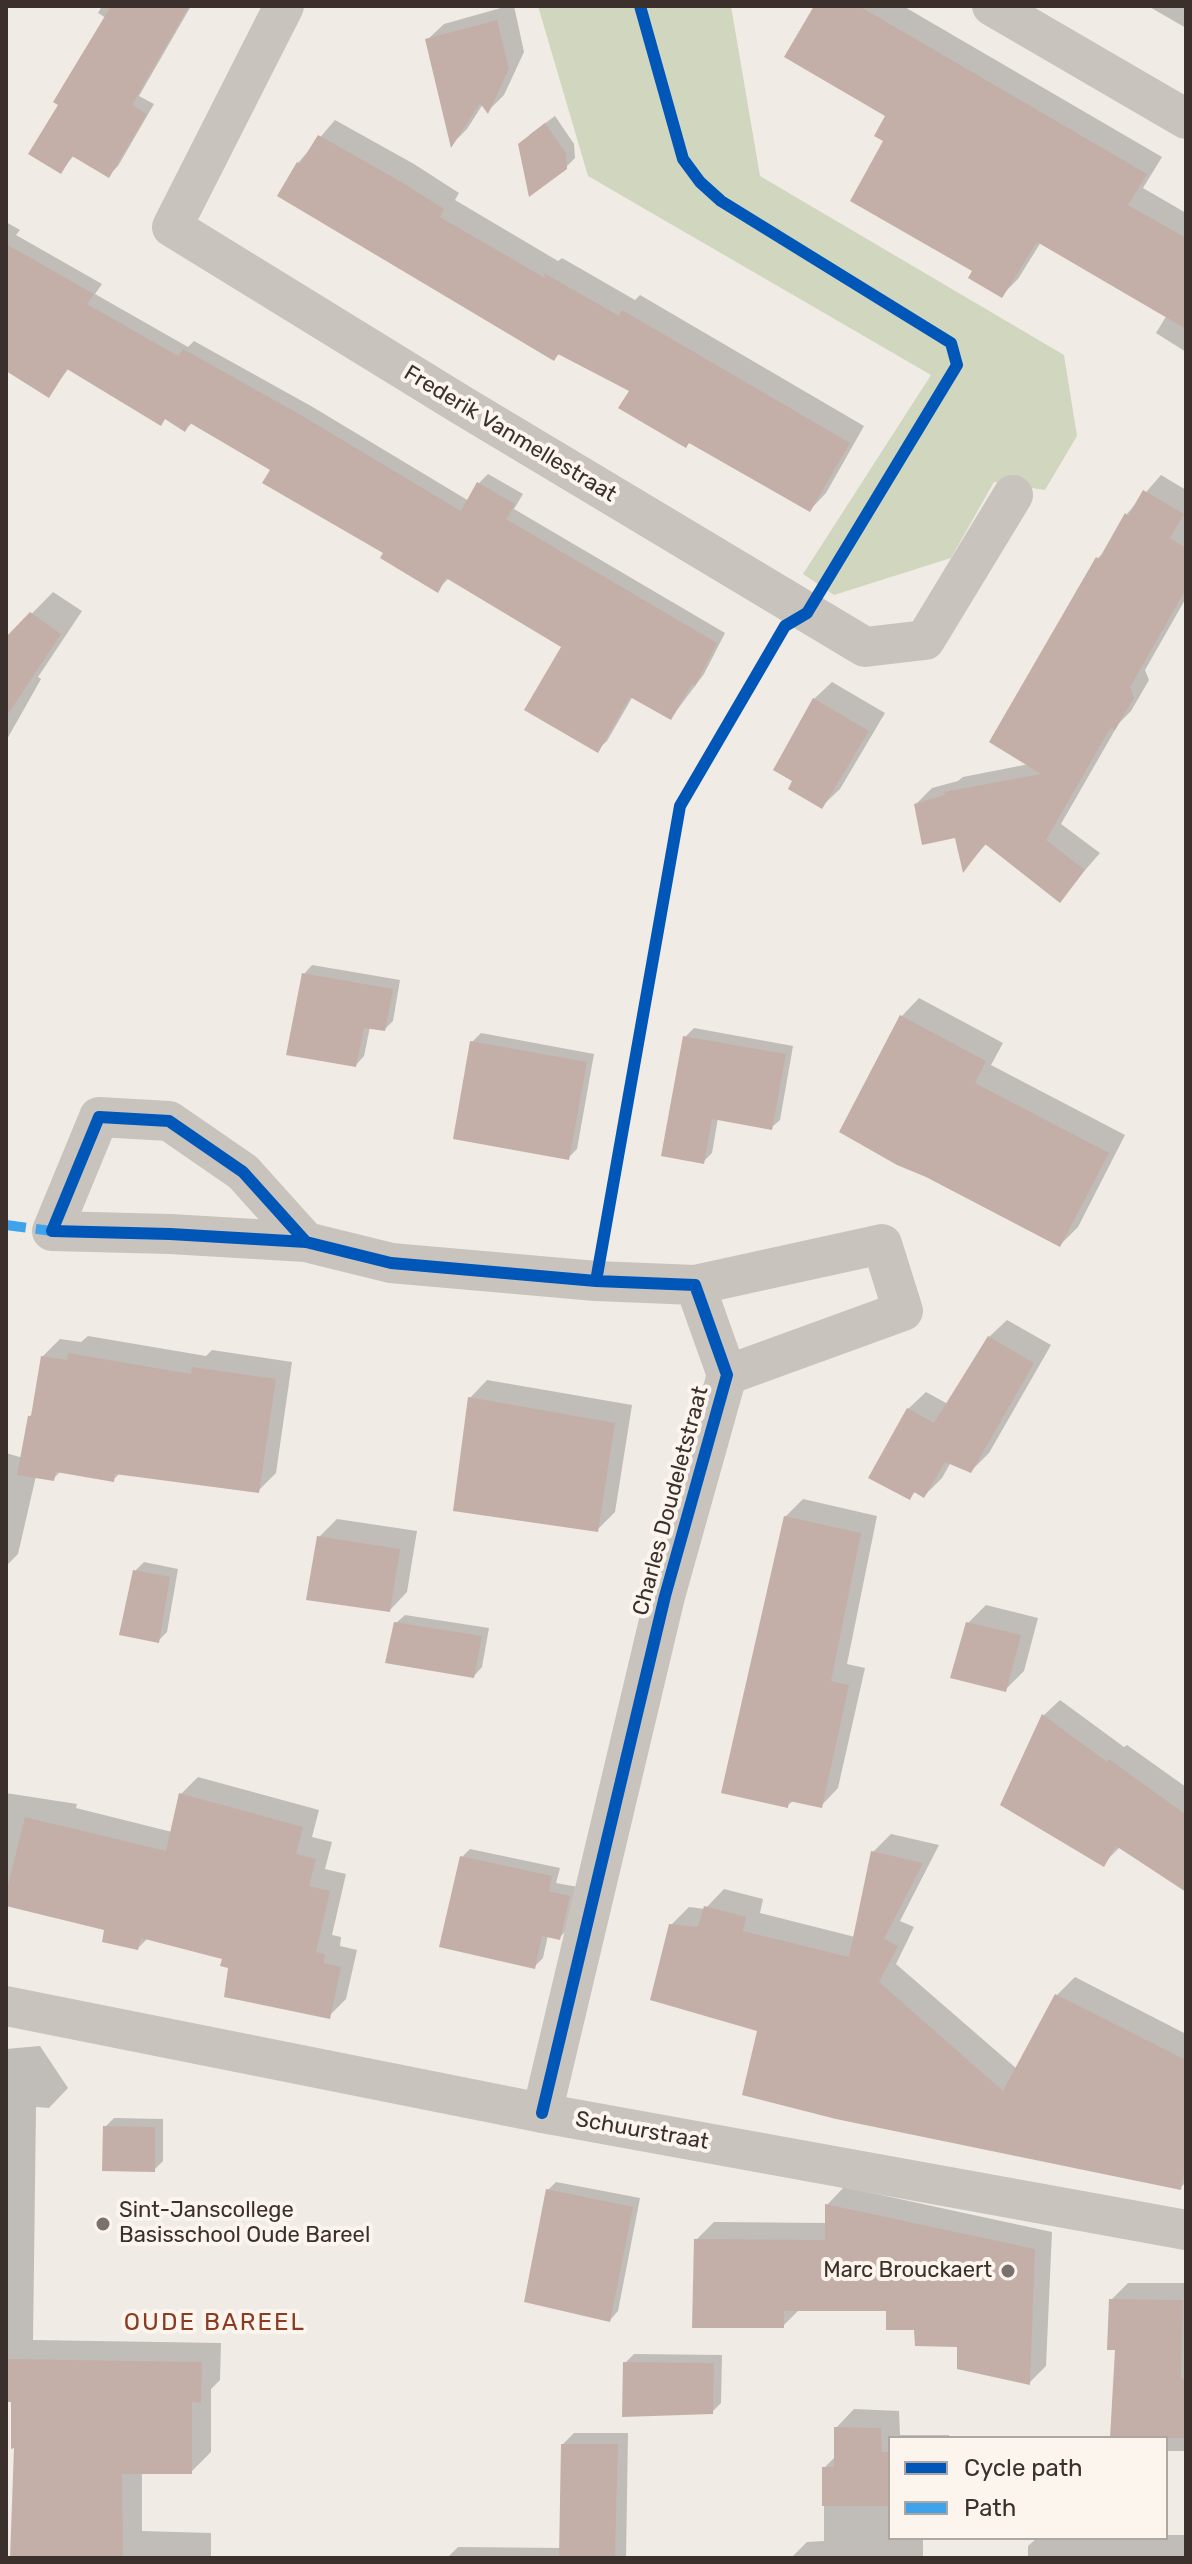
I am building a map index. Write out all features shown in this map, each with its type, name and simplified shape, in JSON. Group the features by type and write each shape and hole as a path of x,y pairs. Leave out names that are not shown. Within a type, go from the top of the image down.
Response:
{"street":[{"name":"Frederik Vanmellestraat","path":"284,6 172,227 865,647 925,640 1013,495"},
{"path":"992,6 1186,119"},
{"name":"Charles Doudeletstraat","path":"306,1242 243,1172 169,1121 99,1117 52,1231 306,1242 391,1263 596,1281 695,1285 882,1244 903,1311 727,1375"},
{"name":"Charles Doudeletstraat","path":"542,2113 665,1596 727,1375 695,1285"},
{"name":"Schuurstraat","path":"6,2006 542,2113 1186,2230"}],"green space":[{"path":"538,6 731,6 760,176 1064,355 1077,436 1045,490 994,482 951,558 834,595 803,574 931,375 588,176"}],"building":[{"path":"111,6 189,6 132,105 147,114 109,178 72,156 61,174 28,154 58,105 53,102"},
{"path":"814,6 859,6 1147,174 1128,205 1186,238 1186,329 1037,242 1002,298 968,278 972,271 850,201 883,141 874,136 885,116 784,57"},
{"path":"497,20 509,69 488,114 480,103 451,148 425,39"},
{"path":"545,123 566,153 567,169 529,197 518,144"},
{"path":"318,135 398,180 444,209 440,217 545,278 544,273 619,316 622,310 850,443 810,512 689,443 686,448 618,408 629,391 558,354 554,361 277,196"},
{"path":"6,244 94,294 87,304 178,356 183,349 461,511 477,482 515,504 506,519 717,643 695,686 692,684 671,720 630,697 598,753 524,710 561,647 446,578 438,593 380,558 383,553 262,483 270,470 190,423 185,432 165,419 161,426 67,369 49,398 6,371"},
{"path":"1143,490 1184,514 1170,538 1186,548 1186,589 1130,687 1134,698 1115,730 1111,727 1046,840 1085,870 1060,903 985,844 963,873 955,838 922,845 914,804 945,795 944,792 1041,774 989,742 1096,557 1099,559 1125,513 1128,516"},
{"path":"30,612 61,634 6,717 6,637"},
{"path":"813,698 869,731 822,809 788,789 792,781 773,770"},
{"path":"302,973 393,989 385,1031 364,1028 356,1067 286,1055"},
{"path":"900,1015 986,1061 975,1083 1109,1153 1060,1247 897,1165 839,1132"},
{"path":"683,1036 786,1054 772,1130 712,1119 704,1164 661,1156"},
{"path":"470,1041 587,1062 569,1160 453,1139"},
{"path":"988,1336 1034,1363 971,1473 945,1462 924,1498 914,1492 910,1500 868,1478 907,1408 934,1423"},
{"path":"68,1353 191,1374 192,1367 276,1379 259,1493 115,1474 114,1482 56,1472 54,1481 17,1475 41,1356 67,1360"},
{"path":"468,1397 615,1423 598,1532 453,1511"},
{"path":"784,1516 861,1533 831,1681 849,1685 822,1808 789,1801 788,1808 721,1793"},
{"path":"317,1536 400,1549 390,1612 306,1600"},
{"path":"133,1570 170,1577 159,1643 119,1635"},
{"path":"394,1622 482,1636 474,1678 385,1663"},
{"path":"966,1622 1021,1635 1006,1692 950,1678"},
{"path":"1042,1714 1186,1815 1186,1892 1116,1846 1104,1867 1000,1805"},
{"path":"179,1793 303,1827 296,1854 316,1859 309,1886 330,1891 316,1952 325,1954 324,1963 341,1967 330,2019 224,1997 228,1968 220,1966 222,1959 141,1938 138,1950 102,1942 104,1930 6,1906 6,1893 25,1817 166,1851"},
{"path":"871,1851 923,1863 884,1939 898,1946 879,1982 1003,2091 1055,1994 1186,2060 1186,2162 1181,2190 836,2119 742,2095 757,2031 650,2000 669,1924 698,1927 704,1906 746,1917 743,1931 849,1957"},
{"path":"460,1856 552,1876 549,1891 570,1896 560,1940 542,1936 535,1969 439,1947"},
{"path":"103,2126 155,2127 155,2172 102,2171"},
{"path":"546,2189 633,2207 610,2322 524,2302"},
{"path":"825,2204 1035,2249 1030,2385 957,2369 957,2347 915,2346 914,2330 886,2330 886,2311 784,2311 784,2328 692,2328 694,2239 825,2240"},
{"path":"1109,2299 1183,2300 1181,2379 1186,2379 1186,2438 1110,2436 1115,2350 1107,2350"},
{"path":"6,2359 202,2362 201,2403 192,2402 192,2474 122,2474 123,2558 10,2558 14,2448 11,2449 11,2402 6,2402"},
{"path":"623,2362 714,2363 713,2414 622,2417"},
{"path":"834,2427 881,2428 882,2452 888,2452 888,2506 822,2506 822,2467 834,2467"},
{"path":"561,2444 618,2444 615,2558 559,2558"}],"marked path":[{"path":"6,1225 52,1231"}],"cycle path":[{"path":"596,1281 680,806 785,626 807,613 957,365 951,343 721,201 700,182 683,159 640,6"},
{"path":"306,1242 52,1231 99,1117 169,1121 243,1172 306,1242 391,1263 596,1281 695,1285 727,1375 665,1596 542,2113"}],"place":[{"name":"Sint-Janscollege Basisschool Oude Bareel","path":"103,2224"},
{"name":"Marc Brouckaert","path":"1008,2271"}],"district":[{"name":"OUDE BAREEL","path":"215,2323"}]}
